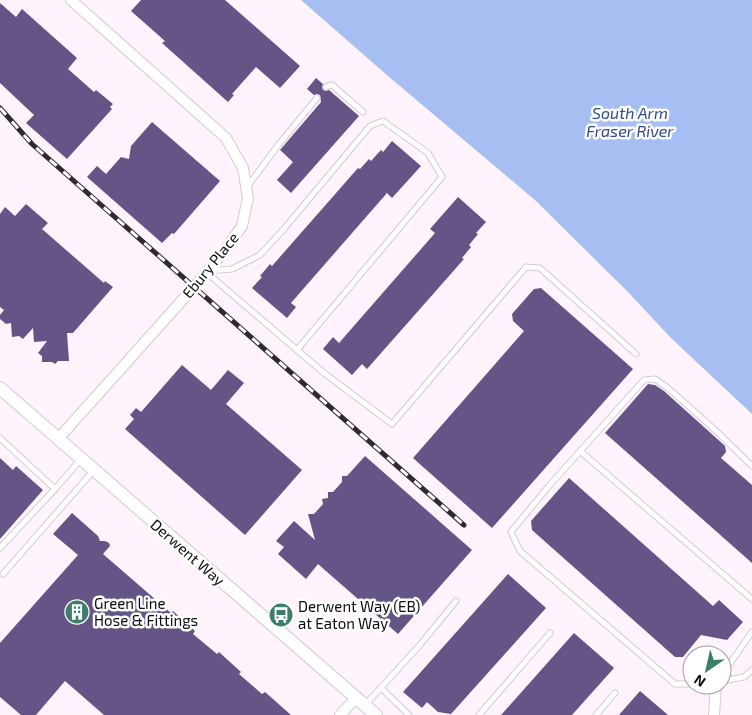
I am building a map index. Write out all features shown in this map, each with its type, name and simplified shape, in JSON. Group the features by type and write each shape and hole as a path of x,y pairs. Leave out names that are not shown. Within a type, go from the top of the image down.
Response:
{"street":[{"name":"Ebury Place","path":"58,439 226,249 242,226 248,198 243,168 226,138 71,0"},
{"name":"Derwent Way","path":"0,388 376,715"},
{"path":"714,715 715,695"},
{"path":"340,715 360,702"}],"lane":[{"path":"326,87 332,85 363,112"},
{"path":"246,188 317,98"},
{"path":"206,272 232,269 260,255 370,126 383,121 428,153 442,177 297,350"},
{"path":"206,272 324,373 392,424 526,267 540,268 636,354"},
{"path":"682,684 675,684 520,551 511,532 548,487 644,380 655,379 668,388 708,423 752,466"},
{"path":"0,438 55,489"},
{"path":"580,451 752,600"},
{"path":"0,548 81,459"},
{"path":"3,574 94,470"},
{"path":"360,702 381,688 456,601"},
{"path":"732,660 752,632"},
{"path":"479,715 550,633"},
{"path":"732,679 744,677 752,670"},
{"path":"381,688 409,715"},
{"path":"596,715 615,694"}],"water":[{"name":"South Arm Fraser River","path":"301,0 752,0 752,414 672,339 627,291 536,201"}],"building":[{"path":"141,0 225,0 300,66 280,88 256,67 232,94 234,95 228,102 162,43 165,41 131,11"},
{"path":"0,3 16,17 22,9 77,58 68,69 94,92 96,90 113,104 110,107 112,109 67,159 26,123 34,115 0,83"},
{"path":"316,78 323,84 323,90 329,90 359,116 291,193 277,180 293,162 280,150 321,102 320,95 314,95 307,89"},
{"path":"152,122 220,181 174,234 172,233 162,243 87,177 97,166 106,174 121,157 129,159 131,146"},
{"path":"392,141 421,166 392,198 387,193 291,303 296,307 287,318 252,288 270,264 272,266 358,168 360,169 369,159 371,161 381,150 383,152"},
{"path":"458,197 486,222 476,233 478,234 469,245 471,247 462,258 464,259 367,369 362,364 352,375 323,349 333,337 339,343 435,233 430,229"},
{"path":"26,204 48,223 42,229 104,283 105,281 113,287 73,333 67,333 69,361 58,361 55,364 52,362 42,362 42,356 38,353 47,341 34,342 33,328 23,339 19,336 12,337 11,323 6,324 0,319 0,315 4,310 0,307 0,214 5,207 15,216"},
{"path":"541,288 633,369 492,528 413,458 524,331 513,321 512,314 534,289"},
{"path":"182,365 211,390 228,370 244,383 226,404 302,470 245,535 125,429 134,419 130,415 136,408 141,412"},
{"path":"648,384 655,385 664,391 725,446 726,452 721,458 752,485 752,563 605,433"},
{"path":"365,456 472,550 398,634 318,564 306,579 278,554 284,547 276,541 294,521 315,540 308,514 314,514 323,504 322,499 328,498 328,492 333,492 342,482 342,476 347,476"},
{"path":"0,458 13,470 16,466 43,490 0,539"},
{"path":"569,478 713,606 719,600 743,622 727,640 701,635 693,645 682,645 682,657 675,657 532,530 531,521"},
{"path":"72,513 98,536 100,541 109,543 110,546 103,554 171,613 173,611 195,631 193,634 217,654 219,652 241,672 239,674 262,694 265,692 291,715 104,715 65,681 36,715 21,715 0,697 0,643 78,555 53,534"},
{"path":"508,574 546,608 451,714 438,712 427,702 422,708 403,692"},
{"path":"574,633 614,668 572,715 501,715"},
{"path":"640,691 668,715 619,715"}],"railway":[{"path":"0,108 32,144 464,525"}],"place":[{"name":"Green Line Hose & Fittings","path":"77,612"},
{"name":"Derwent Way (EB) at Eaton Way","path":"281,615"}]}
